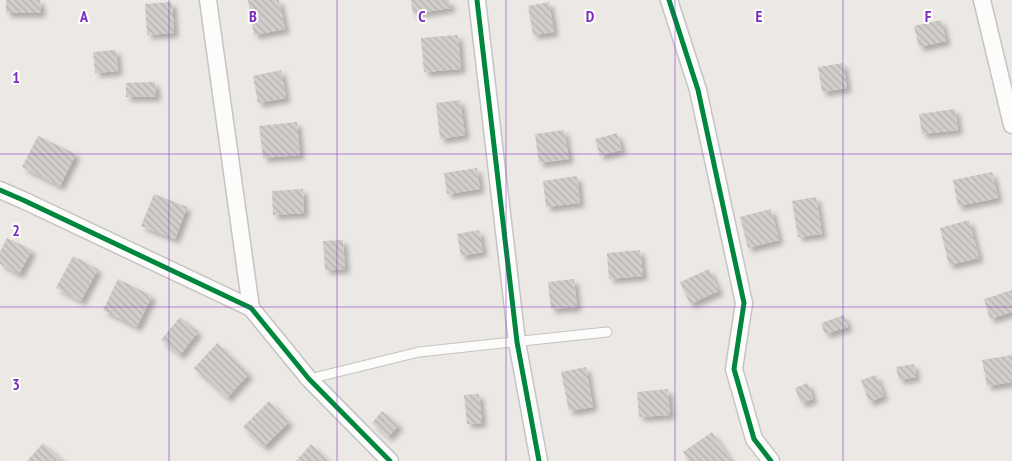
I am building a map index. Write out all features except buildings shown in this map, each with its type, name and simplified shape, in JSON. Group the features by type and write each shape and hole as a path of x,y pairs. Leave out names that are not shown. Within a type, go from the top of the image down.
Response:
{"street":[{"path":"208,0 250,308"},
{"path":"477,0 516,342 539,461"},
{"path":"669,0 698,90 744,303 734,370 754,439 771,461"},
{"path":"982,0 1012,125"},
{"path":"0,190 250,308 309,378 390,461"}],"lane":[{"path":"309,378 419,352 606,332"}],"cycle path":[{"path":"477,0 517,342 539,461"},
{"path":"669,0 698,90 744,303 734,369 754,439 771,461"},
{"path":"0,190 251,308 309,379 390,461"}]}
